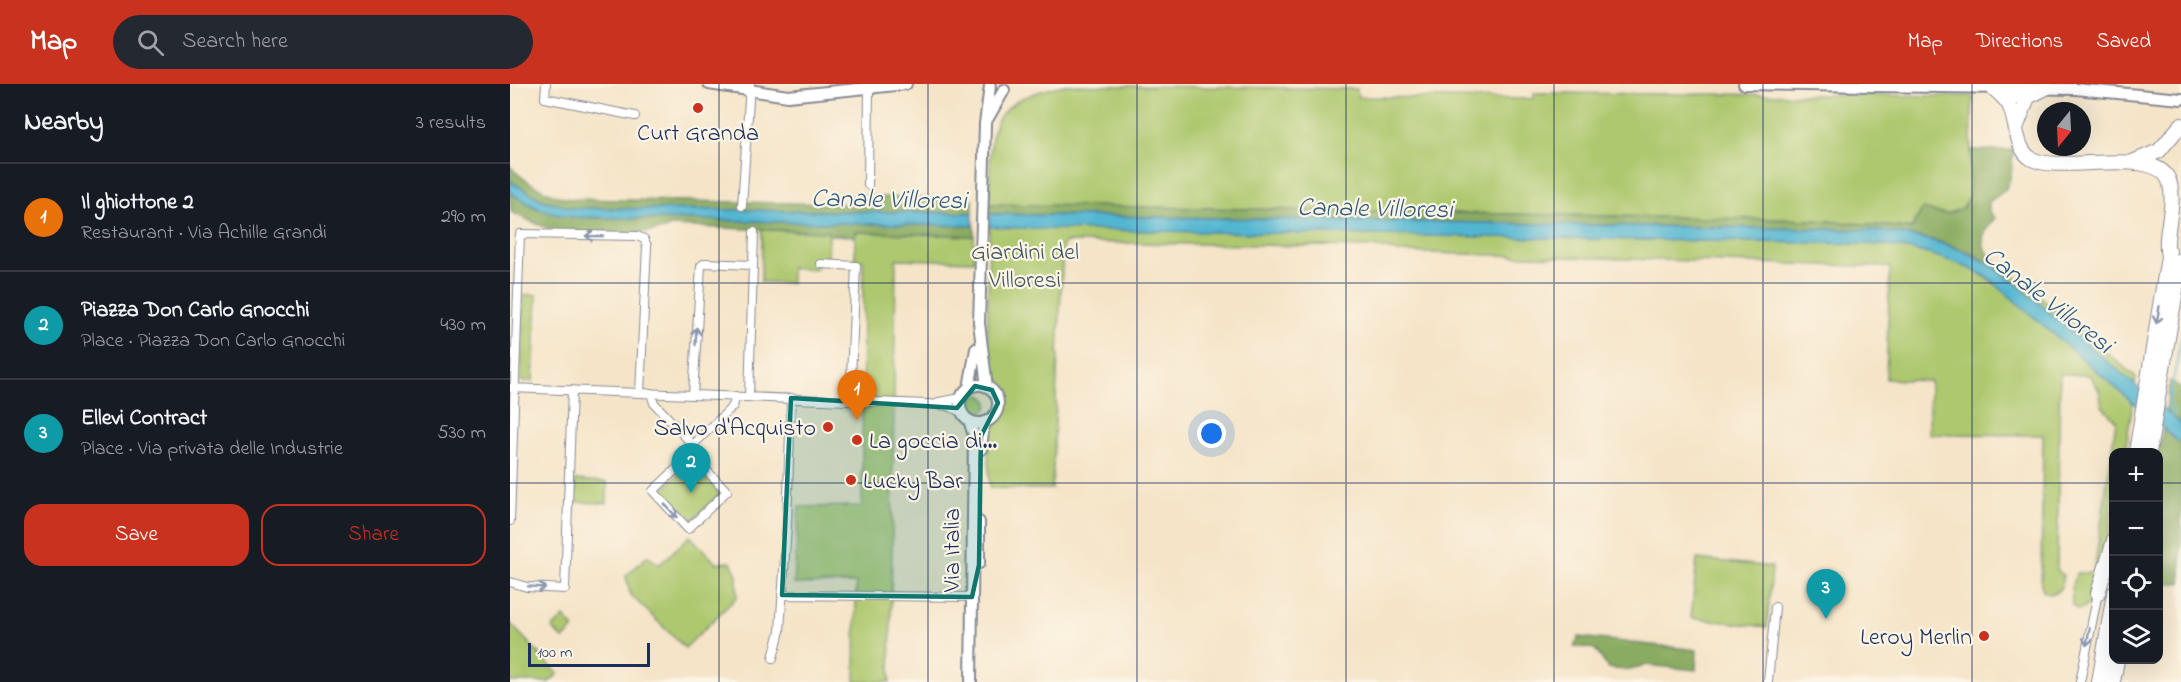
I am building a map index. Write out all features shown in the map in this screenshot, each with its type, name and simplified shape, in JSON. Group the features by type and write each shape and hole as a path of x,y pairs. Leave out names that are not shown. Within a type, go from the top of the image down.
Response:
{"highway":[{"path":"1994,88 2009,105 2022,149 2033,159 2056,163 2148,164 2168,177 2171,191 2166,232 2175,259 2146,386 2136,448"},
{"path":"2009,105 2016,88 2023,92 2025,102"},
{"path":"2017,126 2025,102 2031,94 2046,88"},
{"path":"2127,162 2143,159 2159,151 2181,125"},
{"path":"2150,448 2175,259 2181,187"},
{"path":"2098,593 2109,556"},
{"path":"2099,682 2111,610"},
{"path":"2113,682 2116,664"}],"street":[{"path":"546,84 545,98 635,116"},
{"path":"709,84 751,87 788,96 832,89 906,84"},
{"path":"985,124 1004,90 1014,84"},
{"path":"1744,84 2046,88 2115,91 2181,99"},
{"path":"928,404 962,398 969,388 978,331 985,124 990,85 1004,90"},
{"path":"868,184 869,86"},
{"path":"742,206 751,87"},
{"path":"749,397 754,232"},
{"path":"510,521 512,388 520,234 637,236 644,239 647,246 640,393"},
{"path":"693,395 701,266 705,263 752,265"},
{"path":"821,264 856,266 850,400"},
{"path":"978,331 987,387"},
{"path":"512,388 928,404 948,406 966,417 984,422 996,413 998,404 995,394 987,387 979,385 969,388"},
{"path":"510,582 527,586 565,589 572,390"},
{"path":"651,393 654,404 693,445"},
{"path":"691,455 727,491 688,529 653,491 691,455 693,445 734,406 736,396"},
{"path":"773,658 779,639 791,398"},
{"path":"962,398 966,417"},
{"name":"Via Italia","path":"966,417 974,436 971,682"},
{"name":"Via Italia","path":"976,682 984,422"},
{"path":"977,629 972,597 979,565"},
{"path":"2080,682 2098,593"},
{"path":"782,595 972,597"},
{"path":"1768,682 1775,608"}],"highlighted area":[{"path":"975,386 992,390 998,403 981,436 979,565 972,597 782,595 791,398 957,408"}],"green space":[{"path":"1064,85 1357,89 1358,97 1533,99 1534,93 1973,96 1969,195 1963,208 1947,214 1922,210 1911,228 1815,220 989,204 992,138 996,124 1004,111 1017,101 1037,92"},
{"path":"1971,150 2013,150 2011,176 2005,190 1989,202 1989,211 1995,218 1984,233 1983,240 1987,252 2006,269 2004,273 1974,254 1940,242 1870,230 989,214 989,204 1815,220 1912,229 1922,209 1947,214 1963,208 1969,195"},
{"path":"510,166 515,172 538,187 571,199 848,204 850,196 973,199 973,213 572,208 547,202 517,186 510,181"},
{"path":"510,193 538,209 572,217 974,226 974,236 856,232 855,236 829,235 828,232 670,226 651,232 574,233 550,229 511,212"},
{"name":"Giardini del Villoresi","path":"989,227 1869,244 1906,248 1940,257 1989,280 2005,291 2133,401 2126,448 2112,448 2116,421 2102,406 2099,390 2090,375 2060,374 2057,570 2063,575 2062,586 2057,592 2051,594 2043,591 2041,584 2043,435 1929,434 1930,381 1886,379 1890,267 1399,252 1377,247 1066,242 1063,245 1052,489 990,488 989,437 1003,414 1007,402 1003,386 987,364"},
{"path":"762,230 829,232 828,260 817,260 817,269 791,268 791,283 761,282"},
{"path":"855,232 974,236 974,261 896,259 890,682 855,682 856,583 794,584 799,507 862,506 863,261 855,260"},
{"path":"2006,269 2136,377 2135,385 2004,273"},
{"path":"523,295 537,295 533,381 521,381"},
{"path":"2170,381 2181,389 2181,424 2166,410"},
{"path":"979,395 985,398 988,404 985,410 979,413 973,410 970,404 973,398"},
{"path":"2163,428 2181,444 2181,583 2163,583 2163,448 2159,448"},
{"path":"691,462 720,494 689,523 660,492"},
{"path":"2109,469 2109,540 2104,566 2098,587 2089,603 2077,610 2072,605 2072,587 2077,573 2094,573"},
{"path":"575,480 607,482 607,503 574,502"},
{"path":"690,536 716,563 731,562 737,575 737,597 685,648 630,594 626,576 648,556 659,565"},
{"path":"1697,559 1772,567 1767,627 1691,618"},
{"path":"564,617 574,628 563,639 552,628"},
{"path":"510,623 558,674 549,682 510,682"},
{"path":"1579,637 1697,650 1696,670 1646,665 1625,670 1608,668 1595,649 1574,646"}],"water":[{"path":"510,181 542,200 572,208 973,213 973,226 572,217 547,212 510,193"},
{"path":"989,214 1870,230 1909,235 1963,251 1997,269 2013,281 2181,424 2181,444 1986,276 1957,263 1915,250 1869,244 989,227"}],"waterway":[{"path":"2172,418 2174,412 2168,406 2181,340"}],"place":[{"name":"Curt Granda","path":"698,108"},
{"name":"Il ghiottone 2","path":"857,420"},
{"name":"Salvo d'Acquisto","path":"828,427"},
{"name":"La goccia di...","path":"857,440"},
{"name":"Lucky Bar","path":"851,480"},
{"name":"Piazza Don Carlo Gnocchi","path":"691,493"},
{"name":"Ellevi Contract","path":"1826,619"},
{"name":"Leroy Merlin","path":"1984,636"}],"water label":[{"name":"Canale Villoresi","path":"889,198"},
{"name":"Canale Villoresi","path":"1375,207"},
{"name":"Canale Villoresi","path":"2049,299"}]}
